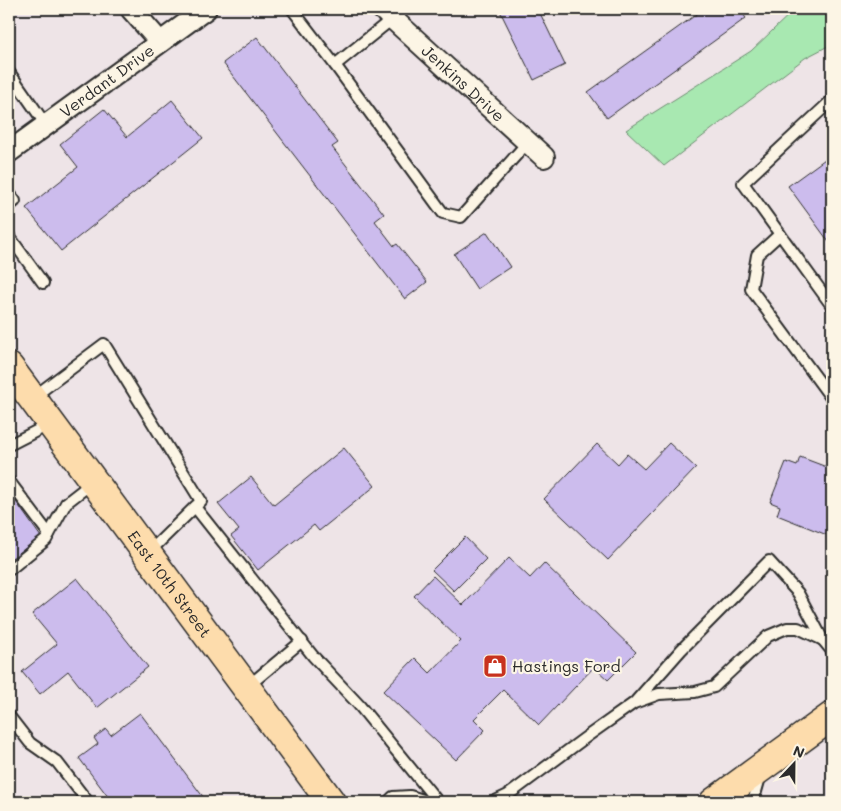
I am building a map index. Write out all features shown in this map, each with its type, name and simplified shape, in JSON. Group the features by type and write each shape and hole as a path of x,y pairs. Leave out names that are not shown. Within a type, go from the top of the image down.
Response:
{"main road":[{"name":"East 10th Street","path":"16,381 51,424 331,802"},
{"path":"714,802 832,716"}],"street":[{"path":"131,9 160,42"},
{"name":"Verdant Drive","path":"9,152 206,9"},
{"name":"Jenkins Drive","path":"387,14 544,157"}],"lane":[{"path":"292,9 444,213 461,217 528,142"},
{"path":"335,65 387,14"},
{"path":"9,72 13,85 46,124"},
{"path":"832,100 743,183 832,306"},
{"path":"9,193 15,201 9,206"},
{"path":"780,234 757,255 751,289 832,399"},
{"path":"9,236 43,283"},
{"path":"16,381 104,344 201,501 147,554"},
{"path":"9,445 51,424"},
{"path":"9,481 34,521 49,534"},
{"path":"9,570 46,540 66,503 93,482"},
{"path":"195,507 313,656 359,705 438,802"},
{"path":"492,802 508,795 634,702 681,650 769,561 798,593 823,640 832,651"},
{"path":"634,702 659,694 695,692 714,687 768,636 787,628 798,628 823,640"},
{"path":"246,688 302,641"},
{"path":"9,716 30,743 57,762 88,802"},
{"path":"753,802 763,767"},
{"path":"388,802 393,797 410,796 430,802"}],"green space":[{"path":"795,9 832,9 832,44 805,58 664,166 626,130 751,51"}],"building":[{"path":"499,9 538,9 565,65 534,80"},
{"path":"704,9 739,9 746,18 607,118 588,92"},
{"path":"257,37 338,143 332,147 384,214 375,221 394,246 397,244 427,282 405,299 223,63"},
{"path":"172,100 203,138 61,251 26,208 78,167 60,144 104,109 127,137"},
{"path":"832,154 832,240 829,242 788,186"},
{"path":"487,232 510,267 477,289 454,254"},
{"path":"669,443 696,468 608,560 544,499 597,444 618,464 627,454 644,469"},
{"path":"344,448 375,486 319,531 314,525 258,570 231,536 239,530 218,504 251,477 274,505"},
{"path":"800,457 832,469 832,525 827,535 777,515 780,506 770,502 786,462 797,466"},
{"path":"9,492 41,537 12,558 9,554"},
{"path":"465,537 486,559 454,591 432,570"},
{"path":"509,558 530,578 544,563 636,652 608,680 594,667 539,725 503,690 474,719 485,730 456,760 383,691 415,658 430,673 461,641 414,596 433,576 463,605"},
{"path":"77,578 148,667 97,708 68,671 40,694 22,672 57,644 32,614"},
{"path":"140,713 207,802 112,802 79,758 98,744 94,738 106,729 111,735"}],"place":[{"name":"Hastings Ford","path":"495,666"}]}
